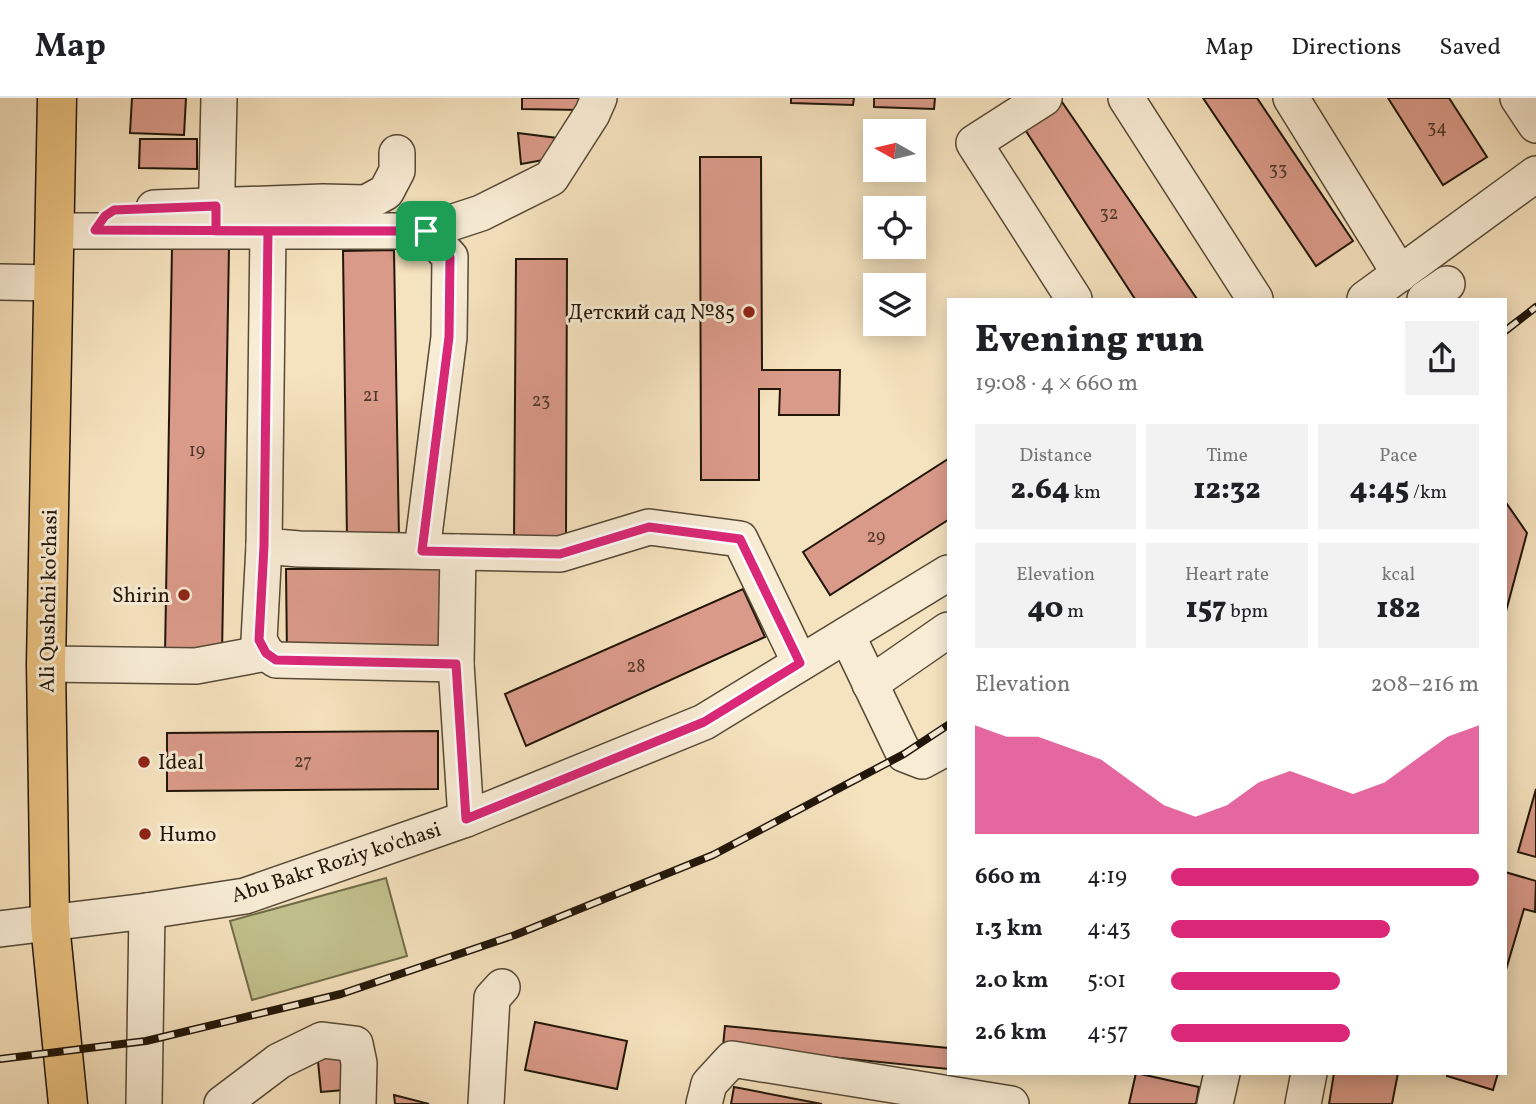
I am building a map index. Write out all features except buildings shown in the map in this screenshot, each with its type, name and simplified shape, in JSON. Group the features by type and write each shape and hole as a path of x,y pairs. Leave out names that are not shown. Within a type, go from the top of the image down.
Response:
{"main road":[{"name":"Ali Qushchi ko'chasi","path":"57,98 46,664 50,924 68,1104"}],"street":[{"path":"216,219 219,98"},
{"path":"216,219 268,231 426,231 481,213 551,178 592,114 599,98"},
{"path":"1044,98 974,143 1073,298"},
{"path":"1126,98 1254,298"},
{"path":"1291,98 1400,274"},
{"path":"1518,98 1536,125"},
{"path":"54,231 216,219 323,202 366,203 386,192 397,172 397,153"},
{"path":"1366,298 1536,174"},
{"path":"268,231 264,546 259,640 266,653 276,660 456,664"},
{"path":"422,551 449,337 450,257 426,231"},
{"path":"0,282 54,283"},
{"path":"264,546 560,554 649,527 740,539 800,663"},
{"path":"458,552 456,664 466,819"},
{"name":"Abu Bakr Roziy ko'chasi","path":"0,929 245,896 466,819 704,722 947,574"},
{"path":"870,684 947,631"},
{"path":"847,635 904,754 922,761 947,748"},
{"path":"46,664 196,666 266,653"},
{"path":"144,1104 147,911"},
{"path":"486,1104 492,998 502,987"},
{"path":"222,1104 279,1061 322,1040 355,1044 359,1063 358,1104"},
{"path":"704,1104 709,1084 732,1059 1011,1104"},
{"path":"1215,1104 1222,1075"},
{"path":"1303,1104 1309,1075"}],"shaded area":[{"path":"386,878 407,956 252,1000 230,921"}],"railway":[{"path":"1507,329 1536,307"},
{"path":"0,1059 146,1041 341,994 515,935 713,855 904,754 947,726"}],"place":[{"name":"Детский сад №85","path":"749,312"},
{"name":"Shirin","path":"184,595"},
{"name":"Ideal","path":"144,762"},
{"name":"Humo","path":"145,834"}],"route":[{"path":"426,231 268,231 216,231 95,230 105,216 114,210 216,206 216,231 268,231 264,546 259,640 266,653 276,660 456,664 466,819 704,722 800,663 740,539 649,527 560,554 422,551 449,337 450,257 426,231"}]}
